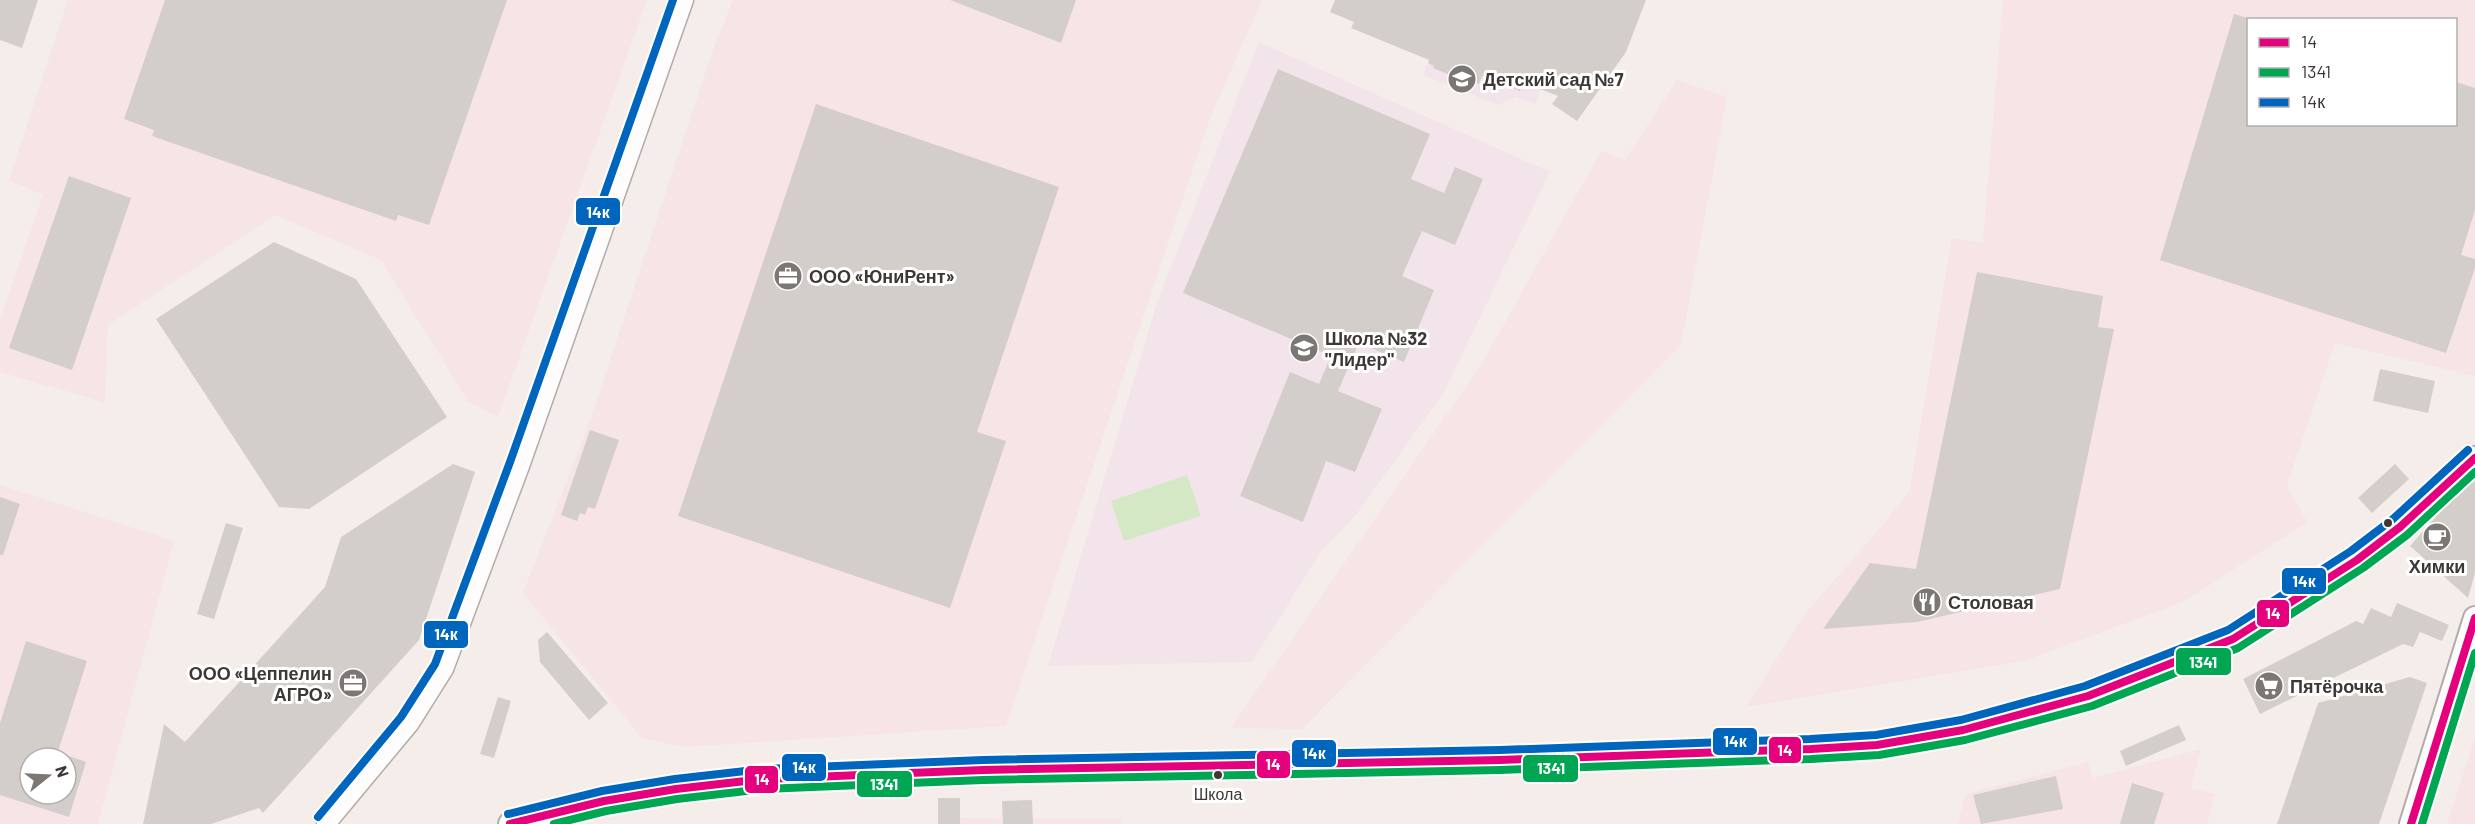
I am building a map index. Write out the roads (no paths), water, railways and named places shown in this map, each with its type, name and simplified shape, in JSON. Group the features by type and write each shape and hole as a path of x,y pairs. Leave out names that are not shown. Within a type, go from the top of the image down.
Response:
{"street":[{"path":"326,824 410,723 444,669 508,499 684,0"},
{"path":"510,824 604,801 763,778 983,770 1500,760 1811,748 1877,745 1963,730 2088,696 2233,639 2357,560 2400,527 2475,458"},
{"path":"2411,824 2475,618"}],"place":[{"name":"Детский сад №7","path":"1462,79"},
{"name":"ООО «ЮниРент»","path":"788,276"},
{"name":"Школа №32 \"Лидер\"","path":"1304,348"},
{"name":"Химки","path":"2437,537"},
{"name":"Столовая","path":"1927,602"},
{"name":"ООО «Цеппелин АГРО»","path":"353,683"},
{"name":"Пятёрочка","path":"2269,686"},
{"name":"Школа","path":"1218,775"}]}
